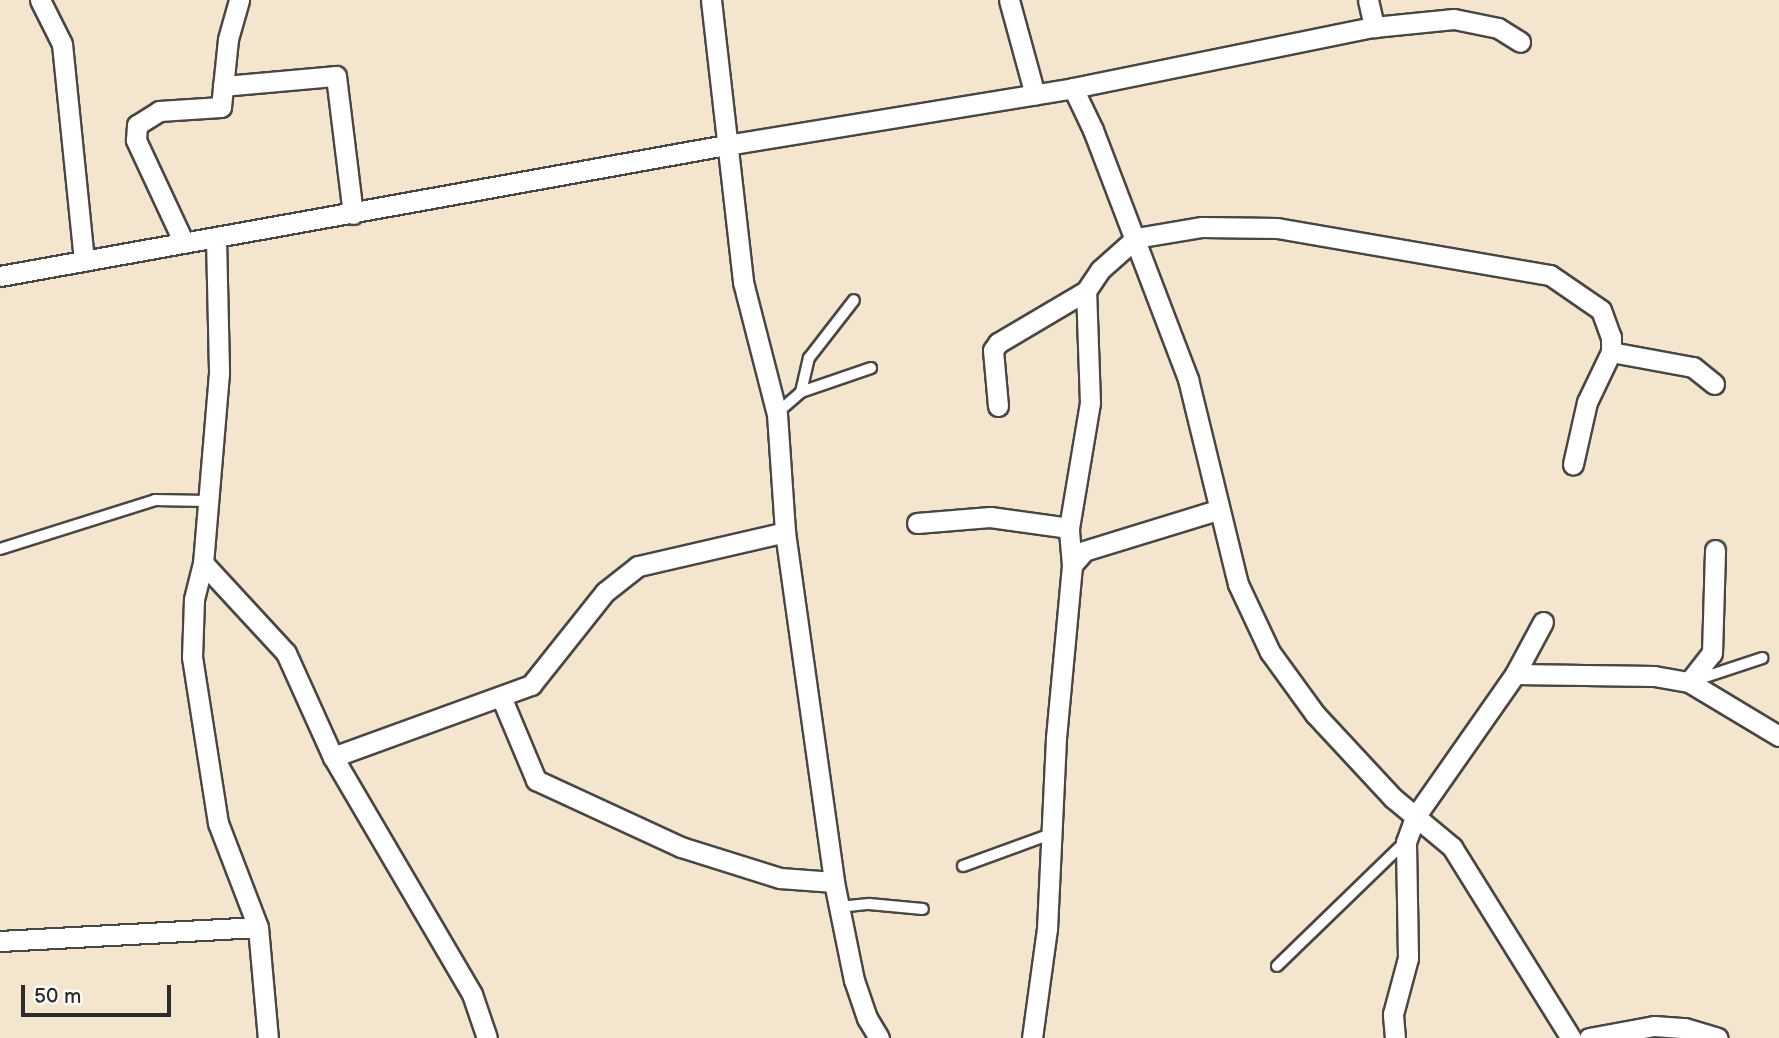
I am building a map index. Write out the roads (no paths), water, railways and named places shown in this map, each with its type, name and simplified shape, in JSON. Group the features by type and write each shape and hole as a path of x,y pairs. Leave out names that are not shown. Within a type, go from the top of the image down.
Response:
{"street":[{"path":"40,0 62,44 84,261"},
{"path":"184,243 136,140 137,124 159,111 221,107 239,0"},
{"path":"711,0 743,282 776,414 785,532 834,882 854,981 867,1018 879,1038"},
{"path":"1009,0 1035,95"},
{"path":"1368,0 1374,27"},
{"path":"0,276 726,145 1035,95 1374,27 1454,19 1498,29 1520,42"},
{"path":"223,86 336,76 353,214"},
{"path":"1073,88 1136,238 1188,379 1217,510 1238,584 1270,652 1315,714 1415,817 1452,846 1571,1038"},
{"path":"998,406 993,350 998,343 1086,291 1100,270 1136,238 1202,227 1277,228 1550,275 1601,310 1611,352 1587,402 1573,464"},
{"path":"216,238 219,373 206,501 203,564 194,600 192,657 218,823 258,927 268,1038"},
{"path":"1032,1038 1047,929 1051,834 1072,565 1069,528 1090,403 1086,291"},
{"path":"1611,352 1693,367 1714,384"},
{"path":"1072,565 1084,551 1217,510"},
{"path":"917,523 990,517 1069,528"},
{"path":"333,757 502,699 531,685 605,592 638,566 785,532"},
{"path":"1689,682 1712,653 1716,550"},
{"path":"203,564 286,653 333,757 472,994 488,1038"},
{"path":"1395,1038 1393,1014 1408,958 1406,842 1415,817 1515,674 1543,622"},
{"path":"1515,674 1654,676 1689,682 1779,736"},
{"path":"502,699 536,780 681,847 780,878 834,882"},
{"path":"0,941 258,927"},
{"path":"1589,1038 1654,1026 1685,1028 1718,1038"}],"lane":[{"path":"801,392 809,358 854,300"},
{"path":"776,414 801,392 871,368"},
{"path":"0,549 155,500 206,501"},
{"path":"1689,682 1762,658"},
{"path":"963,866 1051,834"},
{"path":"1277,966 1406,842"},
{"path":"839,907 869,904 923,909"}]}
